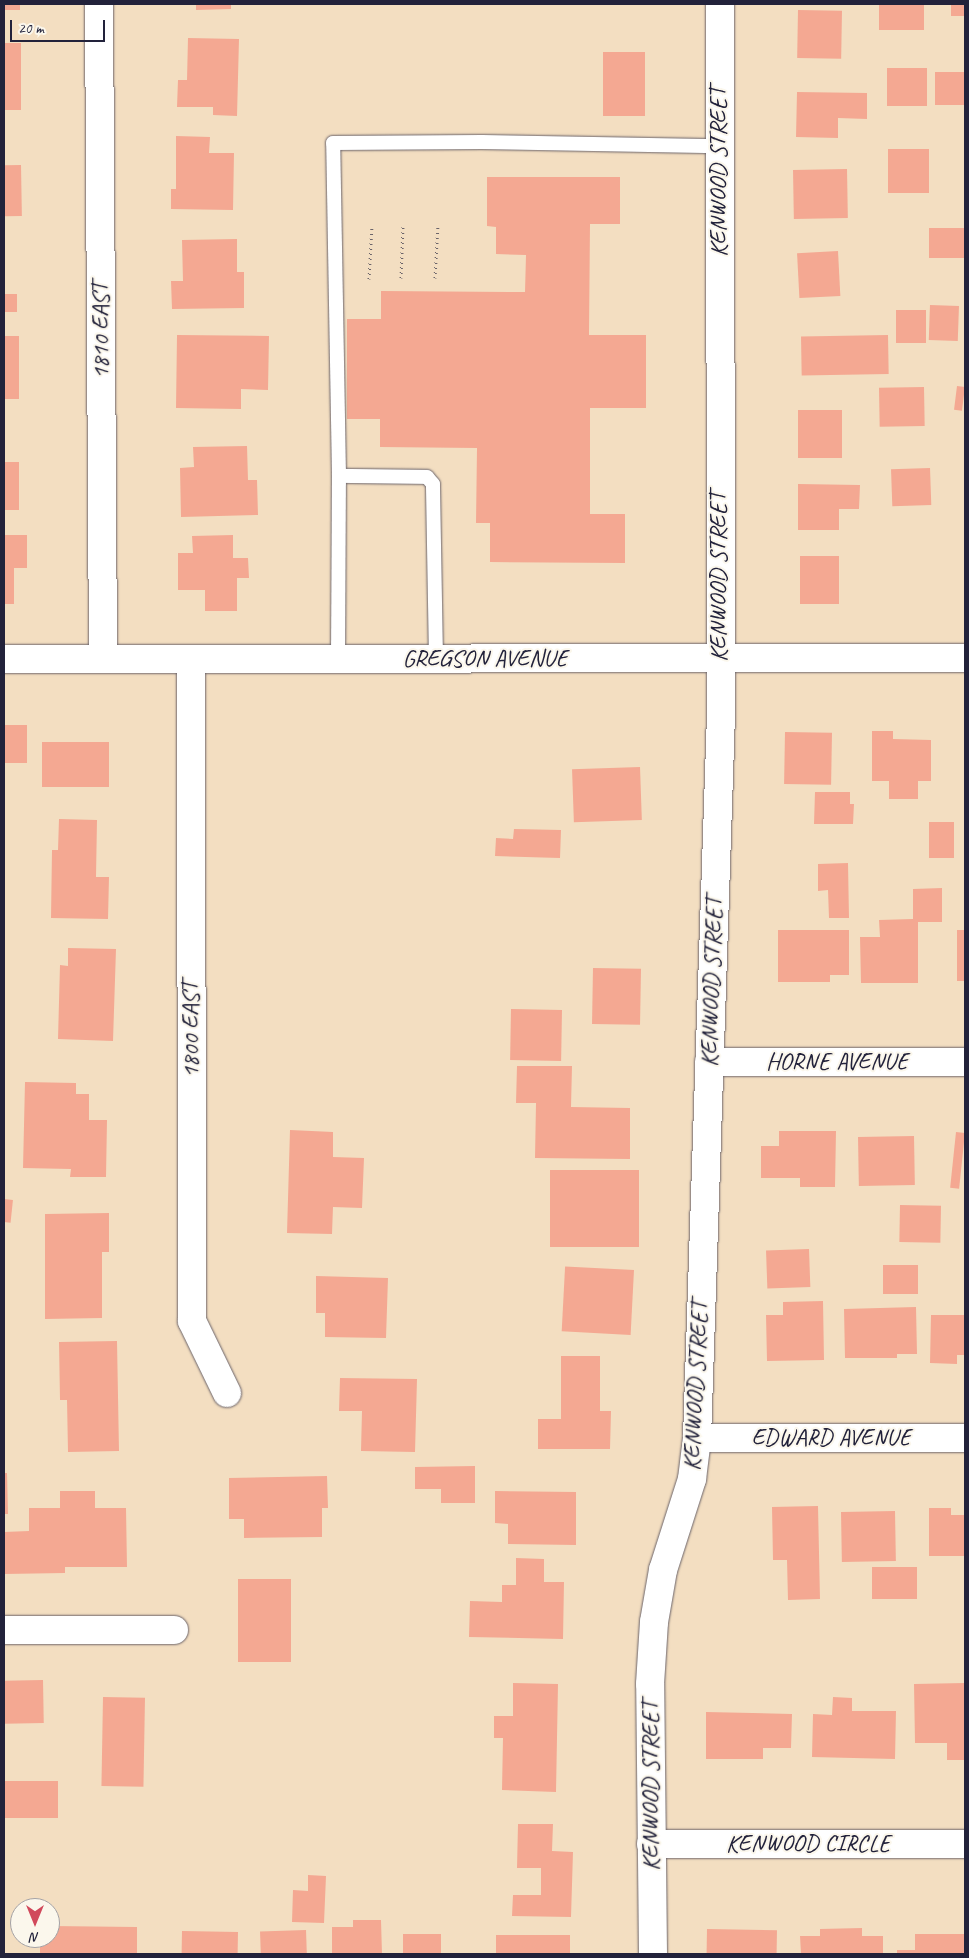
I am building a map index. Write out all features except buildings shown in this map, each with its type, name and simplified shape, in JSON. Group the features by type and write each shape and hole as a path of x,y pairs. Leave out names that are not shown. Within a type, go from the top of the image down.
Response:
{"street":[{"name":"1810 EAST","path":"98,4 103,659"},
{"name":"KENWOOD STREET","path":"653,1954 650,1684 654,1622 663,1570 692,1479 697,1438 721,715 719,658 720,4"},
{"name":"GREGSON AVENUE","path":"4,659 965,658"},
{"name":"1800 EAST","path":"191,659 192,1321 228,1393"},
{"name":"HORNE AVENUE","path":"709,1062 965,1062"},
{"name":"EDWARD AVENUE","path":"697,1438 965,1438"},
{"path":"4,1630 174,1630"},
{"name":"KENWOOD CIRCLE","path":"651,1844 965,1844"}],"lane":[{"path":"338,659 339,476 333,143 482,142 719,146"},
{"path":"339,476 427,477 433,484 436,659"}],"path":[{"path":"401,278 403,225"},
{"path":"435,278 438,225"},
{"path":"369,279 372,226"}]}
